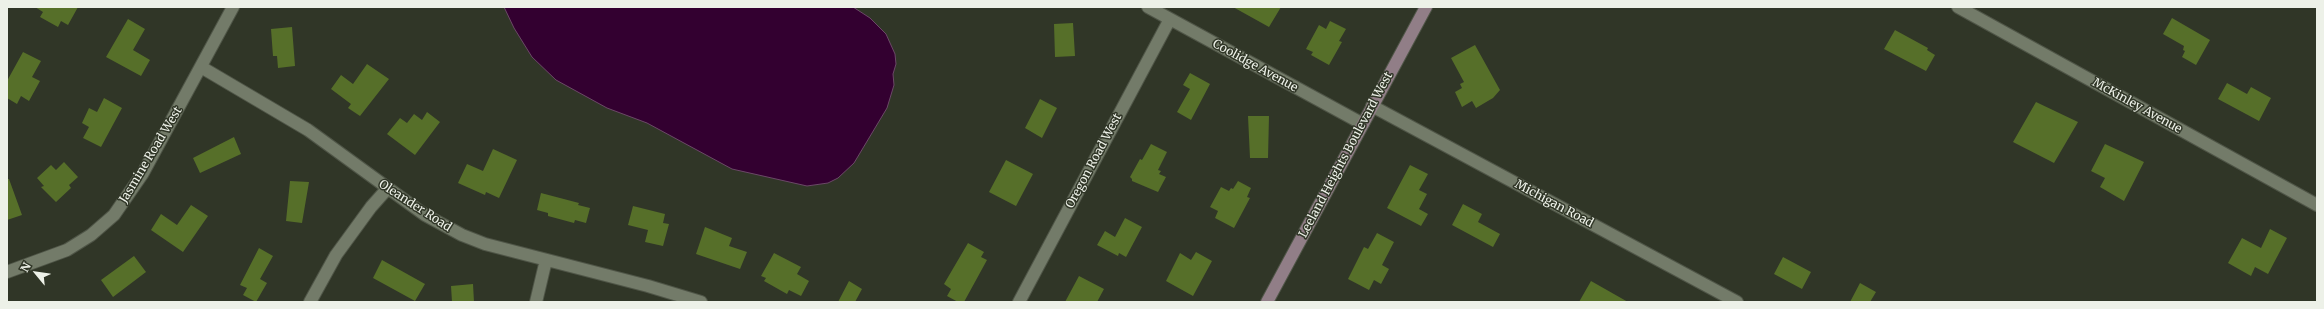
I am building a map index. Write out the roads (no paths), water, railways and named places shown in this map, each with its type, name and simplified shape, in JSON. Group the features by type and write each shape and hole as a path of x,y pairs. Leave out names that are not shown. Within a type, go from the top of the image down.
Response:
{"main road":[{"name":"Leeland Heights Boulevard West","path":"1267,302 1426,7"}],"street":[{"name":"Jasmine Road West","path":"7,272 67,250 91,235 114,215 143,173 233,7"},
{"name":"Coolidge Avenue","path":"1148,7 1363,124"},
{"name":"McKinley Avenue","path":"1958,7 2317,205"},
{"name":"Oregon Road West","path":"1018,302 1170,19"},
{"name":"Oleander Road","path":"201,67 308,130 425,216 462,235 485,244 648,286 701,302"},
{"name":"Michigan Road","path":"1372,106 1737,302"},
{"path":"310,302 336,255 371,207 387,189"},
{"path":"536,302 546,260"}]}
